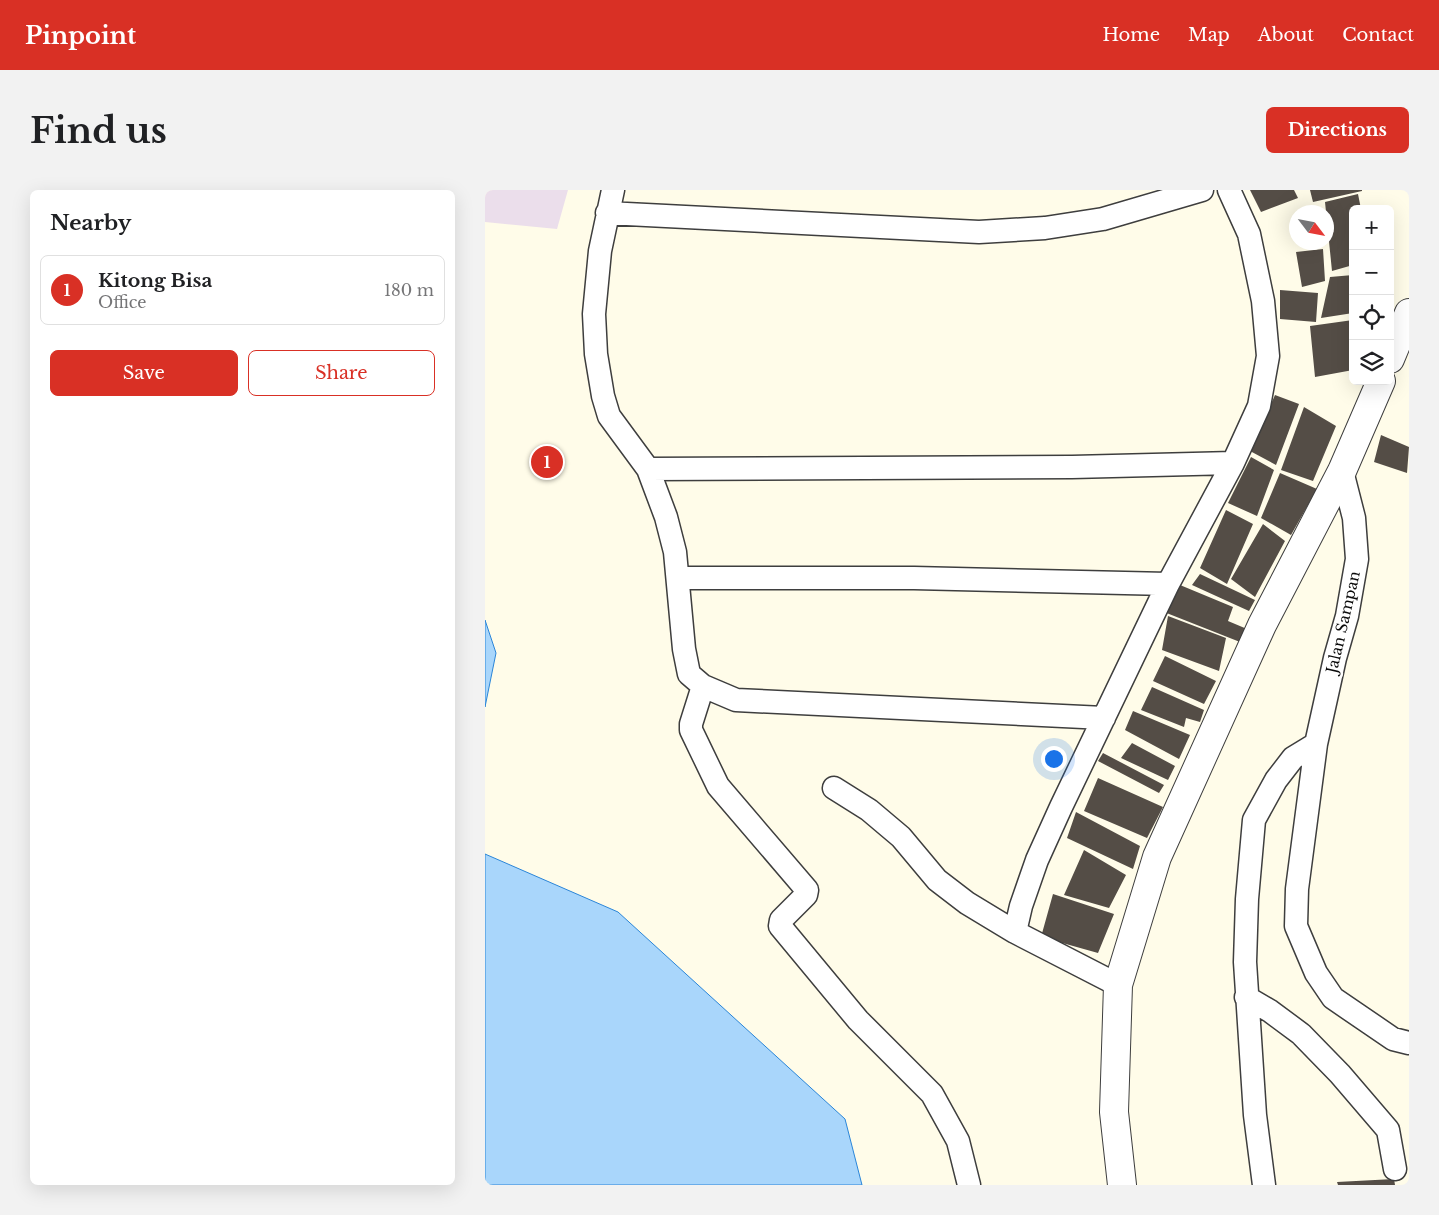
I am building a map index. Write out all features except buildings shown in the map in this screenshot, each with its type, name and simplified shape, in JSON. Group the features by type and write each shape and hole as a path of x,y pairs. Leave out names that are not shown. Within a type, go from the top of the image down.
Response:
{"street":[{"path":"613,190 599,251 594,314 595,354 609,416 648,470 666,516 679,578 684,650 689,674 703,686 736,700 1104,718"},
{"path":"607,213 979,232 1045,228 1103,219 1202,190"},
{"path":"1015,932 1021,906 1037,860 1168,584 1233,463 1259,406 1268,356 1263,301 1249,234 1229,190"},
{"path":"1394,350 1409,314"},
{"path":"1122,1185 1114,1112 1118,985 1157,856 1261,625 1343,471 1379,385"},
{"path":"648,470 1062,467 1233,463"},
{"name":"Jalan Sampan","path":"1343,471 1354,518 1357,559 1347,616 1335,658 1316,744 1297,889 1296,926 1316,973 1333,998 1393,1039 1409,1043"},
{"path":"679,578 914,578 1168,584"},
{"path":"703,686 691,724 691,730 715,779 807,890 806,896 781,920 780,926 858,1020 933,1094 958,1141 969,1185"},
{"path":"1264,1185 1255,1115 1246,997 1247,898 1254,820 1276,780 1293,758 1316,744"},
{"path":"834,788 869,810 901,837 937,880 967,903 1015,932 1118,985"},
{"path":"1246,997 1270,1011 1301,1034 1340,1074 1388,1130 1395,1169"}],"shaded area":[{"path":"485,190 568,190 557,229 485,222"}],"water":[{"path":"485,620 496,653 485,707"},
{"path":"485,854 618,912 845,1119 862,1185 485,1185"}],"place":[{"name":"Kitong Bisa","path":"547,462"}]}
